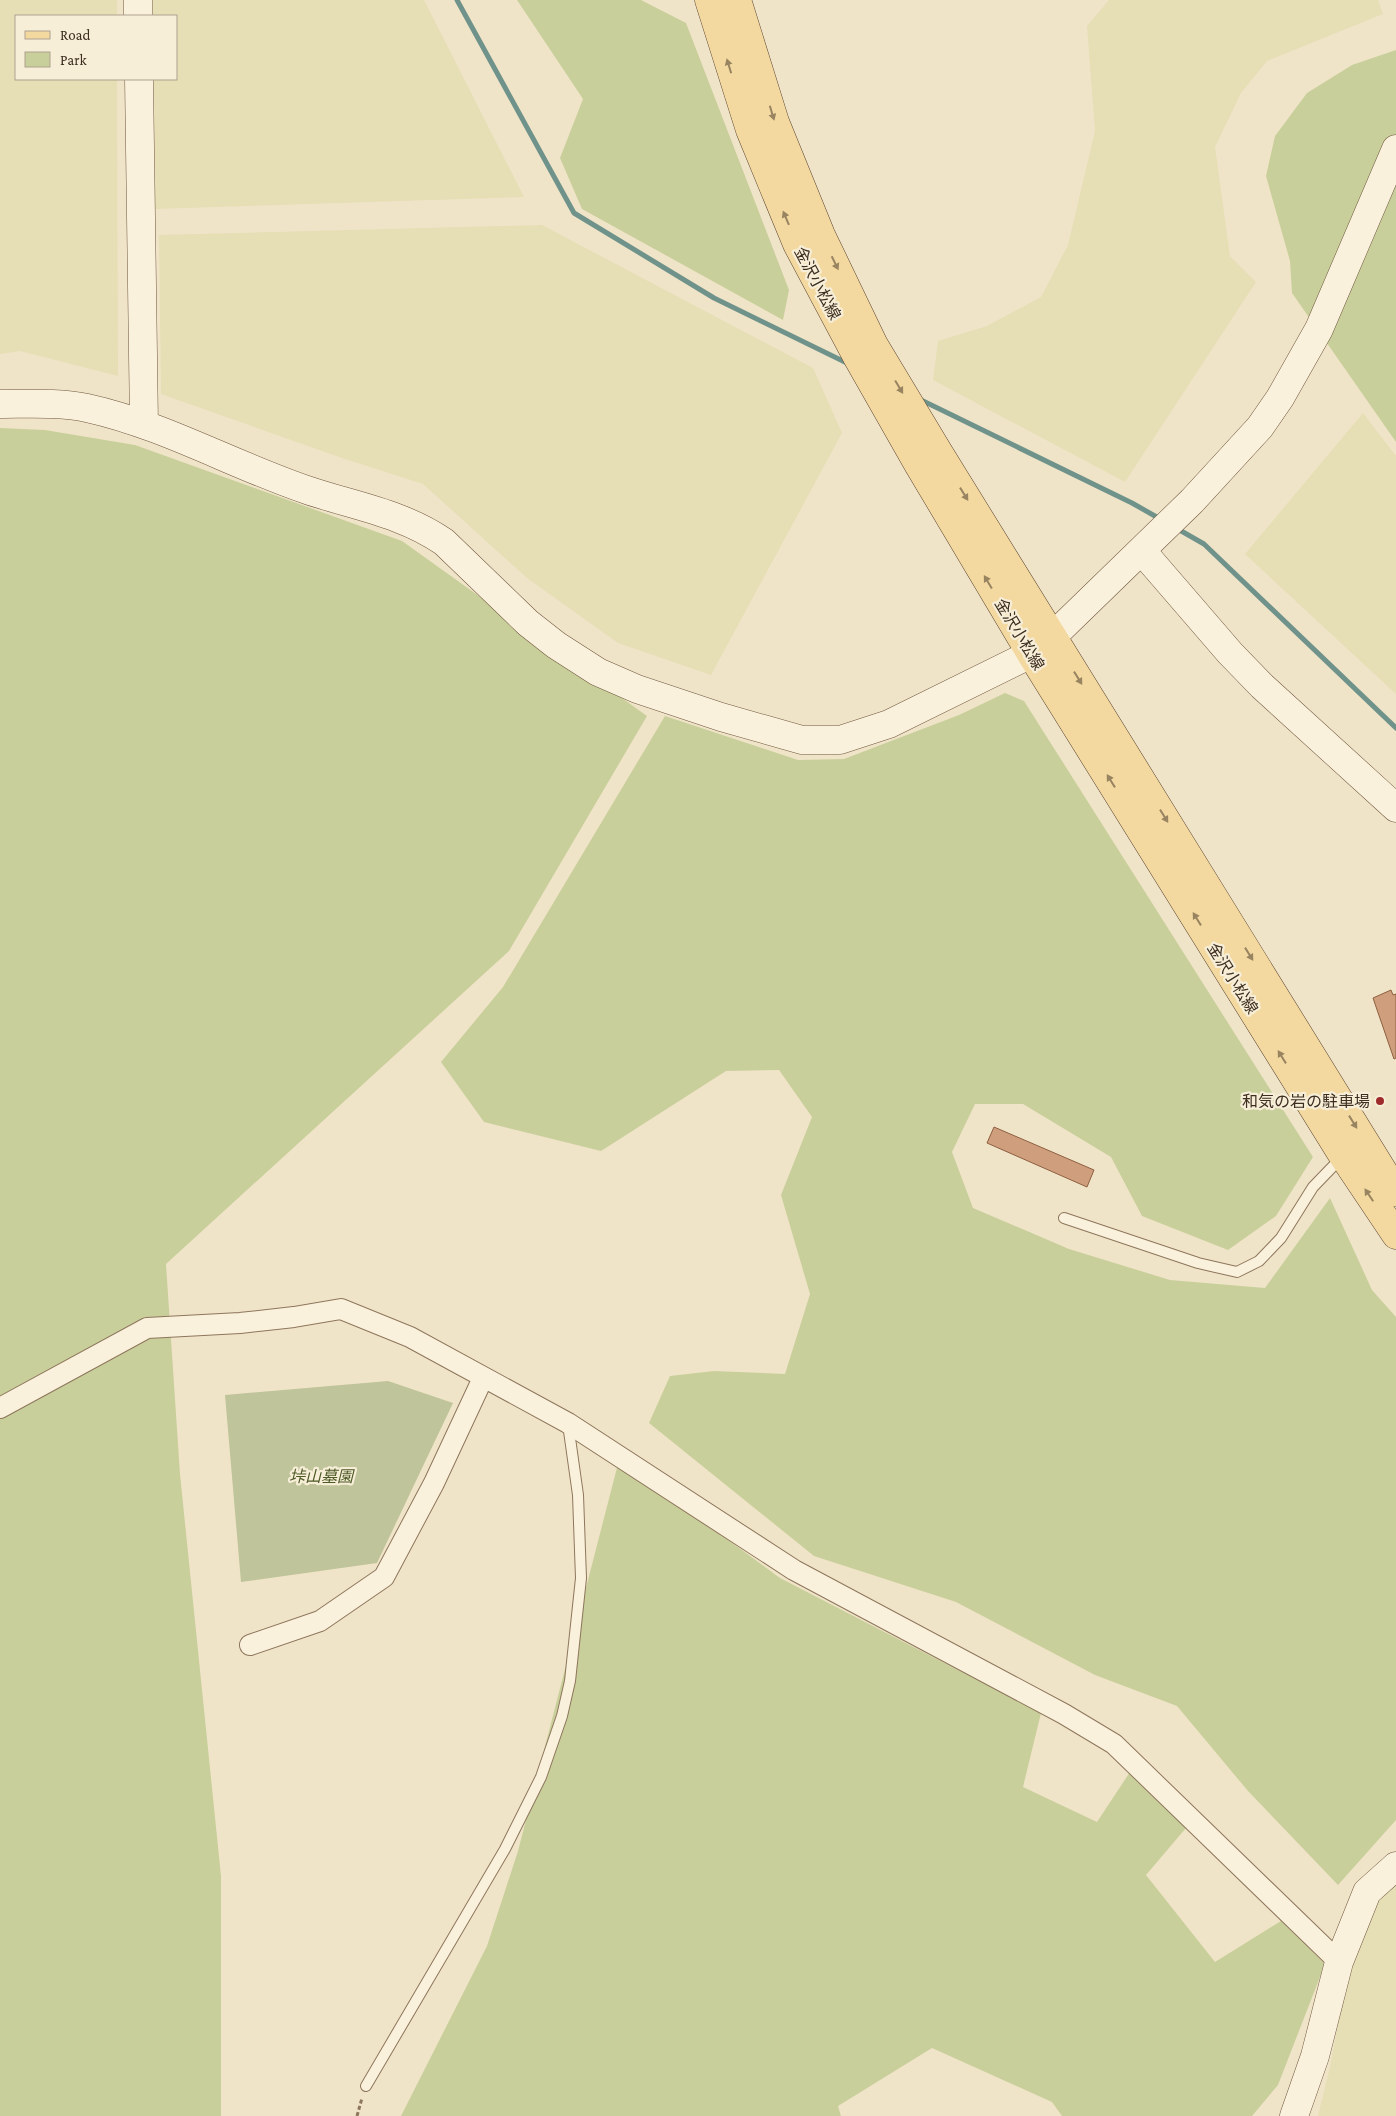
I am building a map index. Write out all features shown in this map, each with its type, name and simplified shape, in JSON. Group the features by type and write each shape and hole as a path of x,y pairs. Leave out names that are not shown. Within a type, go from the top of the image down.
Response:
{"main road":[{"name":"金沢小松線","path":"709,0 750,130 797,244 865,350 928,458 1031,654 1343,1156 1396,1235"},
{"name":"金沢小松線","path":"737,0 775,122 865,350"},
{"name":"金沢小松線","path":"928,458 1053,636 1396,1192"}],"street":[{"path":"138,0 138,15"},
{"path":"139,80 144,424"},
{"path":"0,404 61,405 86,408 144,424 250,469 307,490 399,518 429,532 454,552 528,623 556,645 616,681 712,714 802,740 840,740 889,724 1031,654 1053,636 1192,501 1260,427 1296,371 1319,328 1396,148"},
{"path":"1144,548 1230,652 1262,686 1396,808"},
{"path":"0,1408 147,1328 240,1323 341,1309 410,1337 482,1378 568,1423 794,1570 1064,1714 1114,1744 1339,1962"},
{"path":"250,1645 320,1621 384,1577 434,1483 482,1378"},
{"path":"1294,2116 1315,2056 1339,1962 1368,1892 1396,1866"}],"lane":[{"path":"1064,1218 1198,1263 1237,1272 1259,1261 1281,1238 1313,1187 1343,1156"},
{"path":"366,2086 506,1848 541,1777 562,1716 570,1681 581,1578 578,1495 568,1423"}],"path":[{"path":"356,2116 366,2086"}],"shaded area":[{"path":"0,0 117,0 117,15 15,15 15,80 117,80 118,376 20,351 0,354"},
{"path":"153,0 424,0 524,197 155,209 154,80 178,80 178,15 153,15"},
{"path":"1109,0 1378,0 1383,14 1267,61 1241,93 1215,147 1230,256 1256,282 1125,482 933,380 938,341 987,326 1041,297 1068,245 1095,131 1087,26"},
{"path":"542,225 813,368 842,433 711,675 618,643 527,578 423,484 342,458 161,394 159,235"},
{"path":"1363,413 1396,456 1396,694 1245,554"},
{"path":"1396,1884 1396,2116 1318,2116 1330,2067 1350,1960 1374,1902"}],"green space":[{"path":"517,0 641,0 686,23 789,290 783,320 582,209 560,158 583,99"},
{"path":"1396,50 1396,442 1292,293 1290,261 1266,176 1275,136 1307,93 1352,65"},
{"path":"0,428 45,430 135,445 402,541 647,716 509,951 166,1264 180,1474 221,1876 221,2116 0,2116"},
{"path":"1005,693 1024,701 1313,1157 1276,1216 1228,1250 1142,1216 1111,1157 1023,1104 975,1104 952,1152 973,1208 1069,1249 1170,1280 1265,1288 1330,1198 1372,1290 1396,1317 1396,1820 1338,1885 1248,1791 1177,1706 1095,1675 956,1602 814,1556 649,1423 670,1376 714,1371 785,1374 810,1294 781,1195 812,1117 779,1070 726,1071 601,1151 484,1122 441,1062 503,987 665,716 798,760 844,759 959,715"},
{"name":"垰山墓園","path":"388,1381 453,1403 377,1563 241,1582 225,1395"},
{"path":"619,1460 780,1578 1041,1713 1023,1787 1097,1822 1130,1772 1186,1828 1146,1875 1215,1962 1281,1921 1325,1964 1278,2085 1252,2116 1062,2116 1052,2102 932,2048 838,2106 841,2116 401,2116 487,1946 518,1851"}],"building":[{"path":"1391,990 1393,995 1396,994 1396,1058 1394,1059 1373,998"},
{"path":"994,1127 1094,1170 1087,1187 987,1143"}],"waterway":[{"path":"457,0 574,213 714,298 849,364"},
{"path":"919,399 1132,503 1162,520"},
{"path":"1176,528 1204,544 1396,728"}],"place":[{"name":"和気の岩の駐車場","path":"1380,1101"}]}
